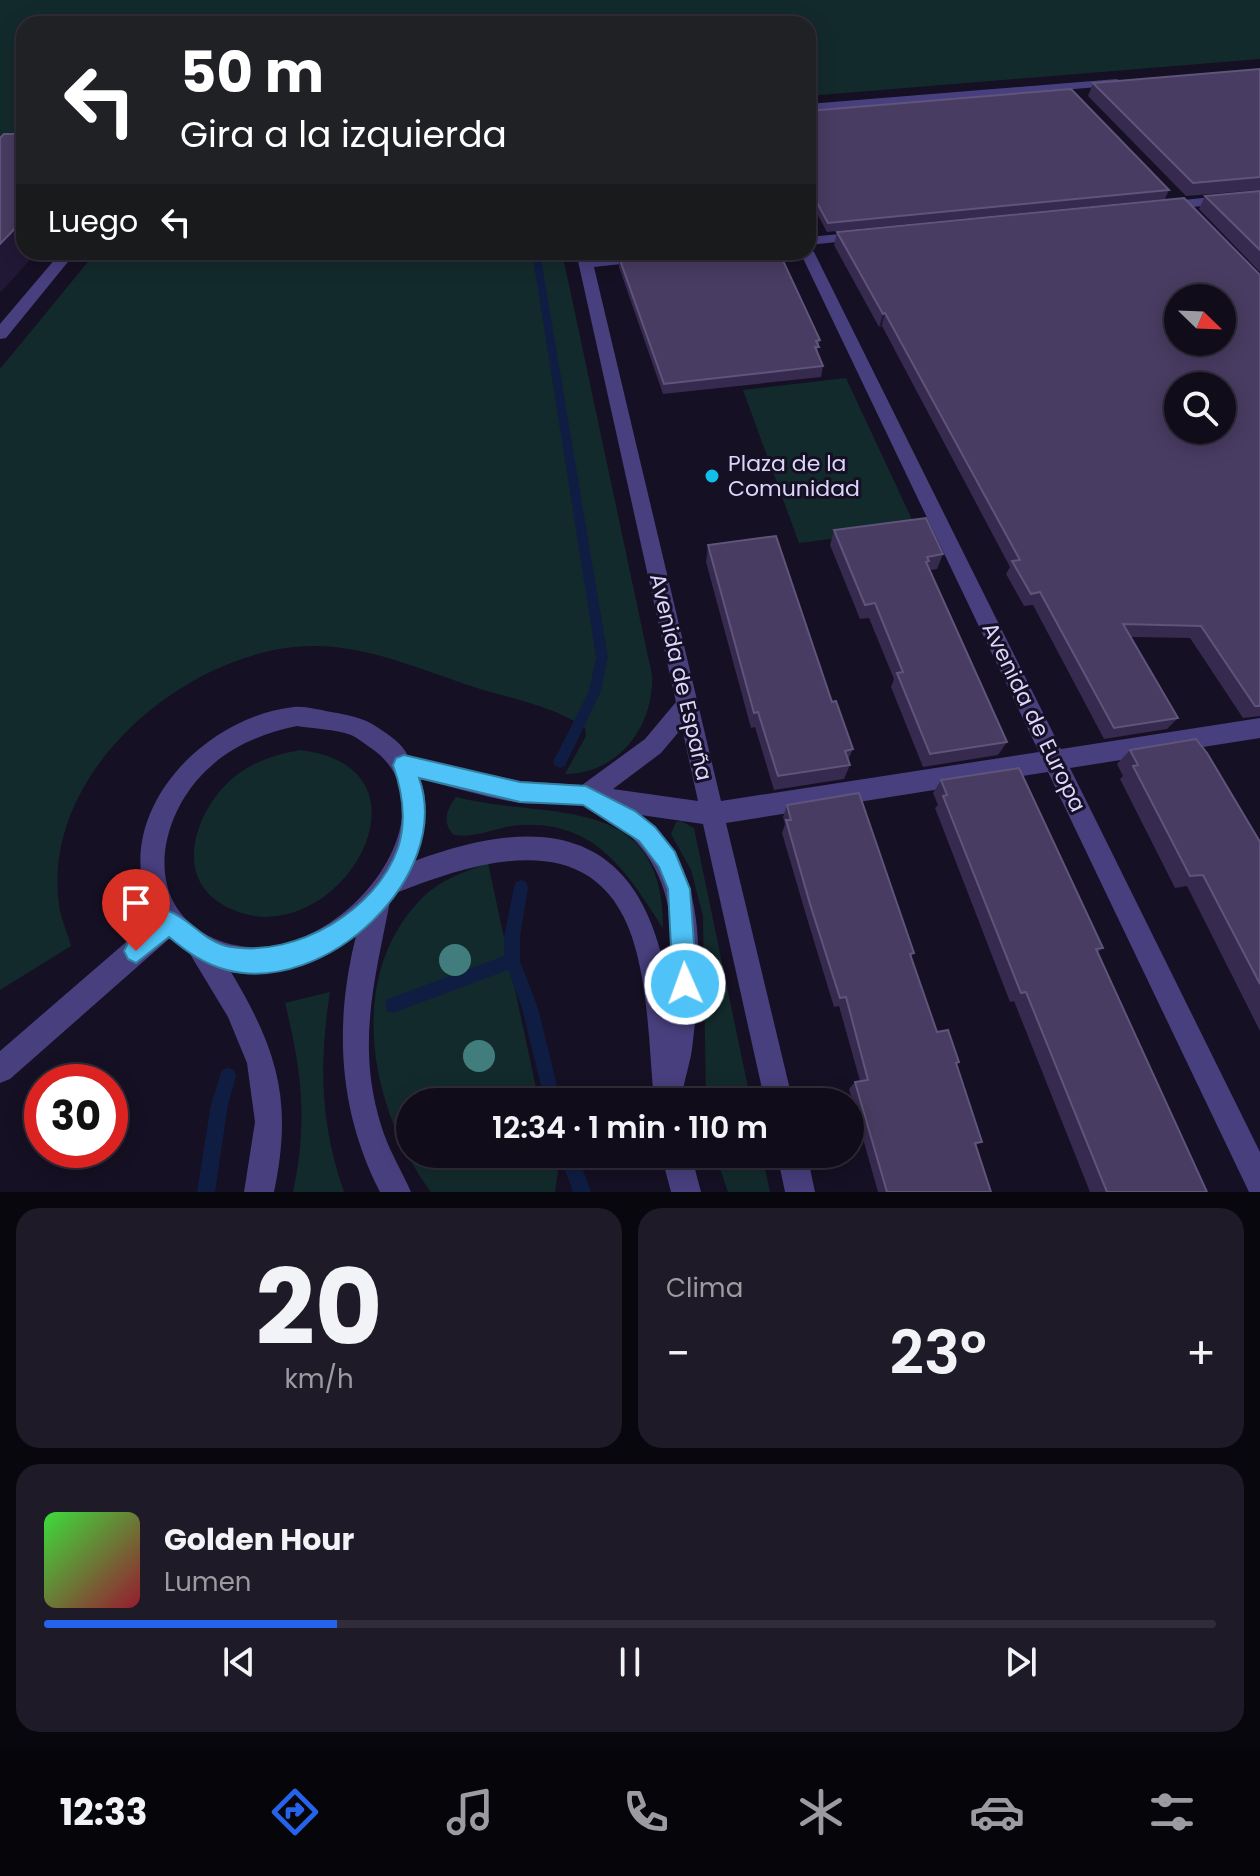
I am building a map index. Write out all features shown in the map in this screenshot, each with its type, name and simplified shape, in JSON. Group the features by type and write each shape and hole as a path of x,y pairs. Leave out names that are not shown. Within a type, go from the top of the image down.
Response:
{"street":[{"path":"816,108 1074,92 1137,81"},
{"path":"1155,207 1260,196"},
{"path":"816,240 871,235"},
{"path":"0,334 62,260"},
{"name":"Avenida de España","path":"585,260 776,1088"},
{"name":"Avenida de Europa","path":"811,260 1260,1183"},
{"path":"586,796 653,746 687,705"},
{"path":"259,1192 266,1167 270,1108 262,1057 243,1013 201,949 169,922 154,893 151,859 158,824 175,790 199,762 229,739 262,723 297,716 330,716 360,724 385,741 404,765 413,791 414,820 408,851 386,891 362,962 355,1049 363,1108 374,1148 396,1192"},
{"path":"404,765 520,792 586,796 712,814 1260,728"},
{"path":"586,796 647,834 667,860 679,889 685,984 671,1088"},
{"path":"201,949 229,959 260,960 293,955 345,930 386,891 442,861 499,847 536,845 572,853 595,866 624,895 644,933 667,1088"},
{"path":"0,1069 169,922"},
{"path":"680,1168 686,1192"},
{"path":"795,1168 800,1192"}],"green space":[{"path":"0,0 1260,0 1260,59 816,95 816,16 16,16 16,135 0,136"},
{"path":"89,260 564,260 651,670 650,702 637,734 614,758 599,767 565,774 586,736 585,728 573,720 387,658 341,648 294,647 249,657 204,675 161,702 123,735 92,773 70,816 59,863 60,911 71,946 0,990 0,369"},
{"path":"846,378 916,528 799,543 743,390"},
{"path":"300,750 345,765 368,791 371,824 358,859 333,889 300,910 261,917 220,903 205,889 197,873 194,855 203,818 213,801 238,774 268,758"},
{"path":"456,797 562,812 594,819 622,832 644,852 658,883 663,928 622,870 590,841 547,826 521,825 471,835 454,835 448,826 447,816"},
{"path":"681,821 694,828 748,1088 706,1088 703,916 691,870 671,834 676,822"},
{"path":"488,863 536,1088 396,1088 396,1129 381,1083 374,1043 375,1003 382,964 399,928 424,896 454,876"},
{"path":"330,992 324,1044 324,1093 330,1142 344,1192 293,1192 302,1120 296,1052 285,1003"},
{"path":"416,1168 557,1168 558,1171 555,1192 431,1192"},
{"path":"720,1168 765,1168 770,1192 728,1192"}],"building":[{"path":"1260,69 1260,177 1193,183 1093,83"},
{"path":"1071,89 1169,190 828,223 816,201 816,110"},
{"path":"4,134 16,134 16,227 0,244 0,138"},
{"path":"1260,191 1260,250 1205,196"},
{"path":"1184,198 1260,275 1260,706 1255,706 1201,626 1123,624 1178,718 1114,728 1040,592 1031,594 1012,561 1020,560 837,232"},
{"path":"620,260 783,260 820,340 816,341 819,347 815,347 823,366 664,384"},
{"path":"926,518 943,554 927,557 929,561 926,562 1007,742 930,754 897,673 903,672 875,603 865,605 834,530"},
{"path":"776,536 832,702 836,701 853,749 845,751 850,765 778,776 758,712 754,713 708,545"},
{"path":"1196,739 1260,842 1260,984 1203,875 1190,876 1133,766 1138,765 1130,750"},
{"path":"1019,768 1103,948 1096,949 1207,1192 1107,1192 1026,992 1021,993 943,796 947,795 941,780"},
{"path":"859,793 914,953 910,954 937,1032 948,1030 959,1062 956,1063 982,1142 975,1143 991,1192 887,1192 864,1113 864,1088 857,1088 855,1082 868,1080 846,997 840,998 810,904 786,820 791,820 787,805"}],"waterway":[{"path":"537,260 602,657 595,691 560,762"},
{"path":"512,961 512,937 521,887"},
{"path":"393,1005 512,961"},
{"path":"512,961 530,1008 550,1088"},
{"path":"206,1192 220,1104 228,1076"},
{"path":"573,1168 582,1192"}],"place":[{"name":"Plaza de la Comunidad","path":"712,476"}],"route":[{"path":"136,951 169,922 183,937 201,949 229,959 260,960 293,955 325,942 354,924 393,882 408,851 414,820 413,791 404,765 520,792 586,796 627,818 647,834 667,860 679,889 685,984"}]}
